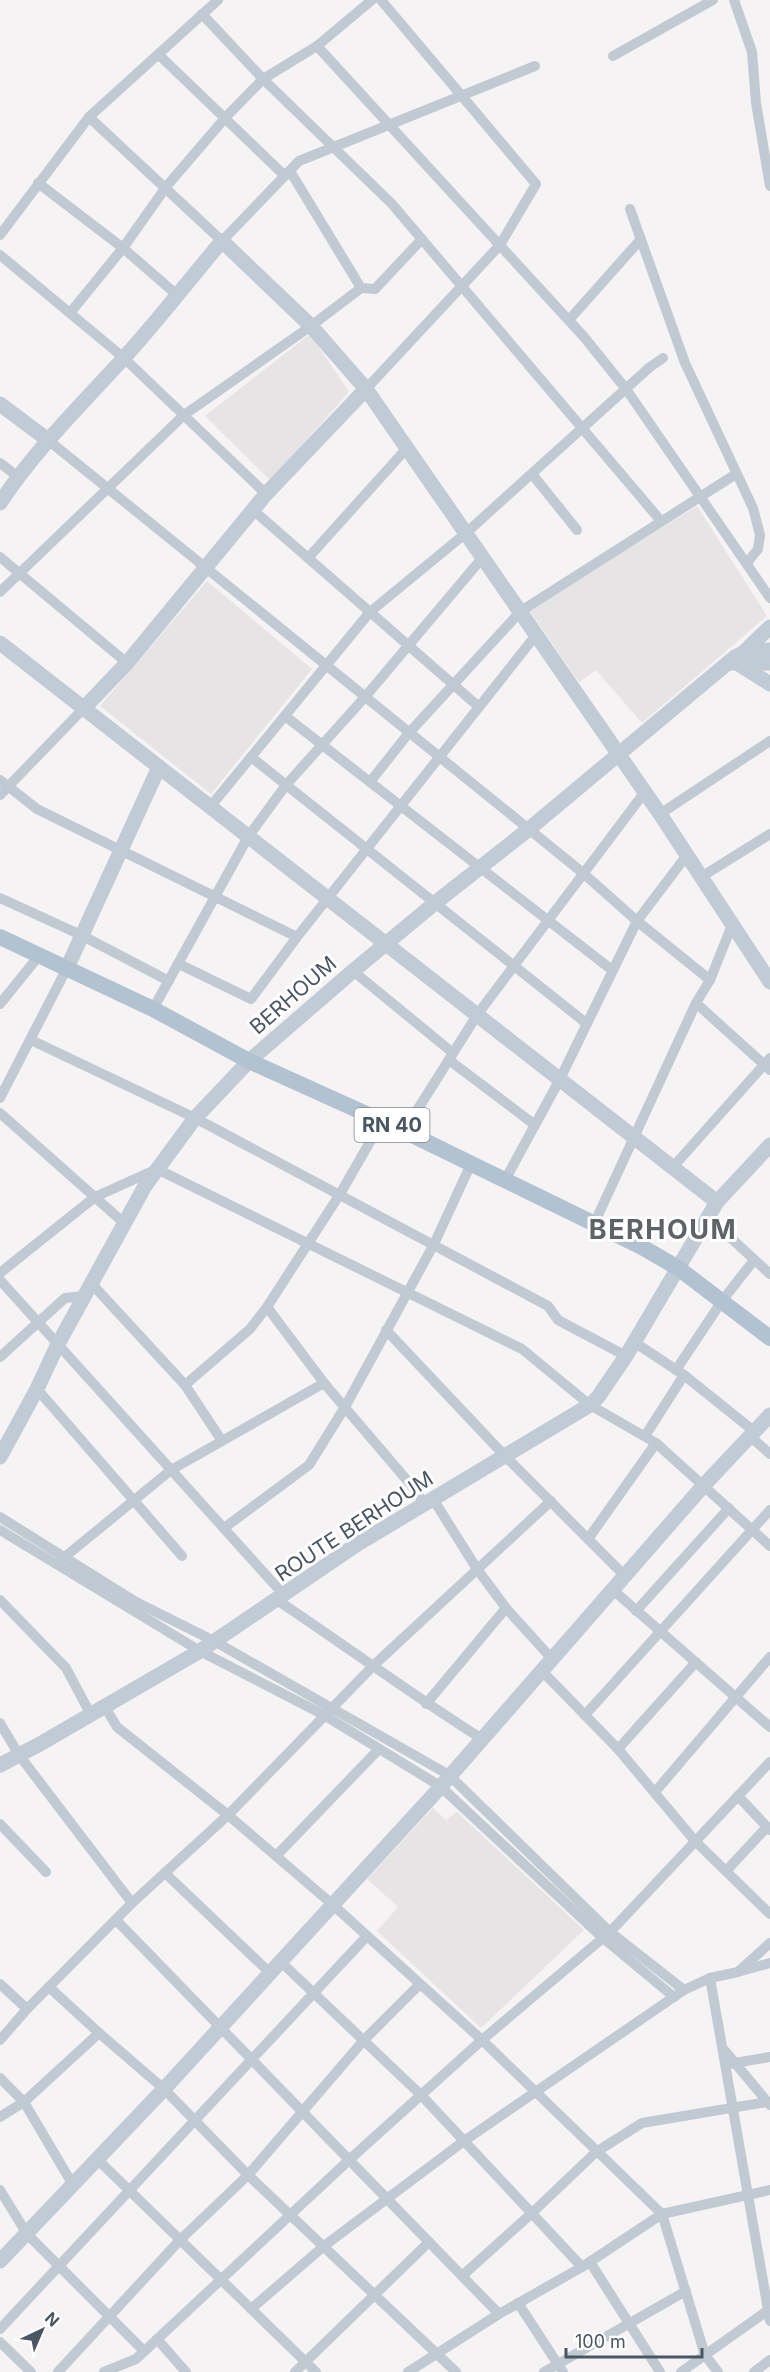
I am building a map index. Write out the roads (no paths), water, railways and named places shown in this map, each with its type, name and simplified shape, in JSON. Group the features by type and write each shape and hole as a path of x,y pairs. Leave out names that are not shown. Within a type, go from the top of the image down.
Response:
{"main road":[{"name":"RN 40","path":"0,937 153,1010 249,1061 382,1120 594,1224 678,1268 770,1338"}],"street":[{"path":"0,235 89,117 218,0"},
{"path":"70,313 123,248 166,186 225,118 263,79 317,46 372,0"},
{"path":"0,795 4,783 84,708 127,663 266,494 500,245 536,184 381,0"},
{"path":"613,56 713,0"},
{"path":"734,0 752,52 756,103 770,186"},
{"path":"202,14 263,79 392,204 661,520"},
{"path":"317,46 569,320 626,389 770,598"},
{"path":"158,54 287,173 361,288"},
{"path":"0,503 17,476 48,440 124,358 222,241 299,161 535,66"},
{"path":"89,117 166,186 311,326 366,389 660,814 770,982"},
{"path":"38,183 123,248 177,295"},
{"path":"630,209 685,363 753,508 760,535 758,549 747,563"},
{"path":"0,592 184,416 361,288 375,289 422,239"},
{"path":"569,320 641,239"},
{"path":"0,255 124,358 266,494"},
{"path":"210,807 370,612 466,533 663,358"},
{"path":"0,404 110,488 408,734 583,873 637,921 710,980"},
{"path":"309,558 407,448"},
{"path":"0,463 17,476"},
{"path":"532,474 578,530"},
{"path":"370,782 408,734 521,611 736,474"},
{"path":"253,510 479,707"},
{"path":"0,557 127,663"},
{"path":"153,1010 248,837 286,785 365,697 407,644 483,557"},
{"name":"BERHOUM","path":"2,1448 37,1389 58,1344 124,1223 157,1169 195,1118 249,1061 353,971 736,660 770,627"},
{"path":"179,964 251,999 297,937 536,635"},
{"path":"0,643 717,1202"},
{"path":"736,660 770,650"},
{"path":"736,660 770,663"},
{"path":"736,660 770,684"},
{"path":"285,716 612,970"},
{"path":"660,814 770,741"},
{"path":"251,757 586,1023"},
{"path":"0,1098 67,968 159,767"},
{"path":"4,783 37,809 297,937"},
{"path":"404,1131 477,1015 644,793"},
{"path":"701,877 770,834"},
{"path":"505,1180 560,1079 637,921 687,855"},
{"path":"0,898 81,935 169,981"},
{"path":"594,1224 696,1003 710,980 732,925"},
{"path":"0,1004 38,957"},
{"path":"353,971 451,1057 535,1125"},
{"path":"673,1167 768,1064 696,1003"},
{"path":"31,1040 195,1118 340,1194 548,1306 558,1320 626,1356"},
{"path":"0,1113 124,1223"},
{"path":"185,1385 250,1329 267,1307 340,1194 382,1120"},
{"name":"ROUTE BERHOUM","path":"0,1765 200,1651 356,1545 590,1405 626,1356 717,1202 770,1145"},
{"path":"224,1528 309,1466 345,1407 408,1293 434,1244 471,1164"},
{"path":"0,1273 96,1197 157,1169 522,1349 590,1405 656,1443 770,1546"},
{"path":"708,1217 770,1274"},
{"path":"645,1436 722,1301 754,1260"},
{"path":"0,1280 224,1528 280,1598 426,1704 482,1739"},
{"path":"0,1357 65,1298 88,1289 185,1385 222,1442"},
{"path":"267,1307 324,1383 417,1492 429,1502 585,1715 618,1749 695,1841 770,1914"},
{"path":"386,1330 504,1455 625,1576"},
{"path":"634,1342 680,1372 753,1434 770,1454"},
{"path":"56,1564 171,1470 324,1383"},
{"path":"37,1389 182,1556"},
{"path":"0,2261 164,2089 482,1739 704,1485 770,1415"},
{"path":"588,1539 656,1443"},
{"path":"0,2040 27,2009 132,1903 228,1815 374,1665 550,1501"},
{"path":"636,1611 729,1508"},
{"path":"585,1715 770,1510"},
{"path":"0,1518 136,1602 214,1641 444,1781 674,1997"},
{"path":"0,1530 200,1651 328,1711 379,1749 444,1781"},
{"path":"613,1590 770,1728"},
{"path":"0,1600 66,1668 91,1715"},
{"path":"426,1704 506,1608"},
{"path":"655,1792 770,1657"},
{"path":"618,1749 696,1662"},
{"path":"105,1707 117,1728 228,1815 276,1856 482,2040 662,2214 705,2355 718,2372"},
{"path":"0,1723 19,1755 132,1903"},
{"path":"276,1856 379,1749"},
{"path":"110,2371 136,2358 144,2351 482,2040 606,1935 770,1762"},
{"path":"726,1871 768,1829 738,1796"},
{"path":"0,1824 46,1872"},
{"path":"165,1873 269,1972"},
{"path":"116,1920 499,2314"},
{"path":"606,1935 684,1990"},
{"path":"0,2329 367,1936"},
{"path":"738,1972 770,1943"},
{"path":"280,1960 422,2096 532,2213 586,2265 629,2323 660,2372"},
{"path":"251,2309 324,2246 464,2141 684,1990 710,1978 770,1964"},
{"path":"681,2372 769,2314 733,2106 730,2064 723,2048 710,1978"},
{"path":"0,1984 27,2009"},
{"path":"58,2372 180,2240 248,2175 364,2040 420,1984"},
{"path":"49,1987 164,2089 248,2175 456,2372"},
{"path":"0,2117 24,2102 99,2033"},
{"path":"730,2064 770,2057"},
{"path":"730,2064 769,2104"},
{"path":"0,2078 24,2102 73,2185"},
{"path":"462,2276 596,2152 642,2123 733,2106 769,2104"},
{"path":"96,2158 316,2372"},
{"path":"0,2190 27,2234 144,2351"},
{"path":"408,2372 499,2314 586,2265 662,2214 770,2190"},
{"path":"295,2372 429,2242"},
{"path":"544,2372 560,2368 629,2323 686,2291"},
{"path":"518,2304 560,2368"},
{"path":"157,2339 186,2372"},
{"path":"0,2342 31,2372"},
{"path":"754,2372 770,2360"}],"district":[{"name":"BERHOUM","path":"663,1229"}]}
